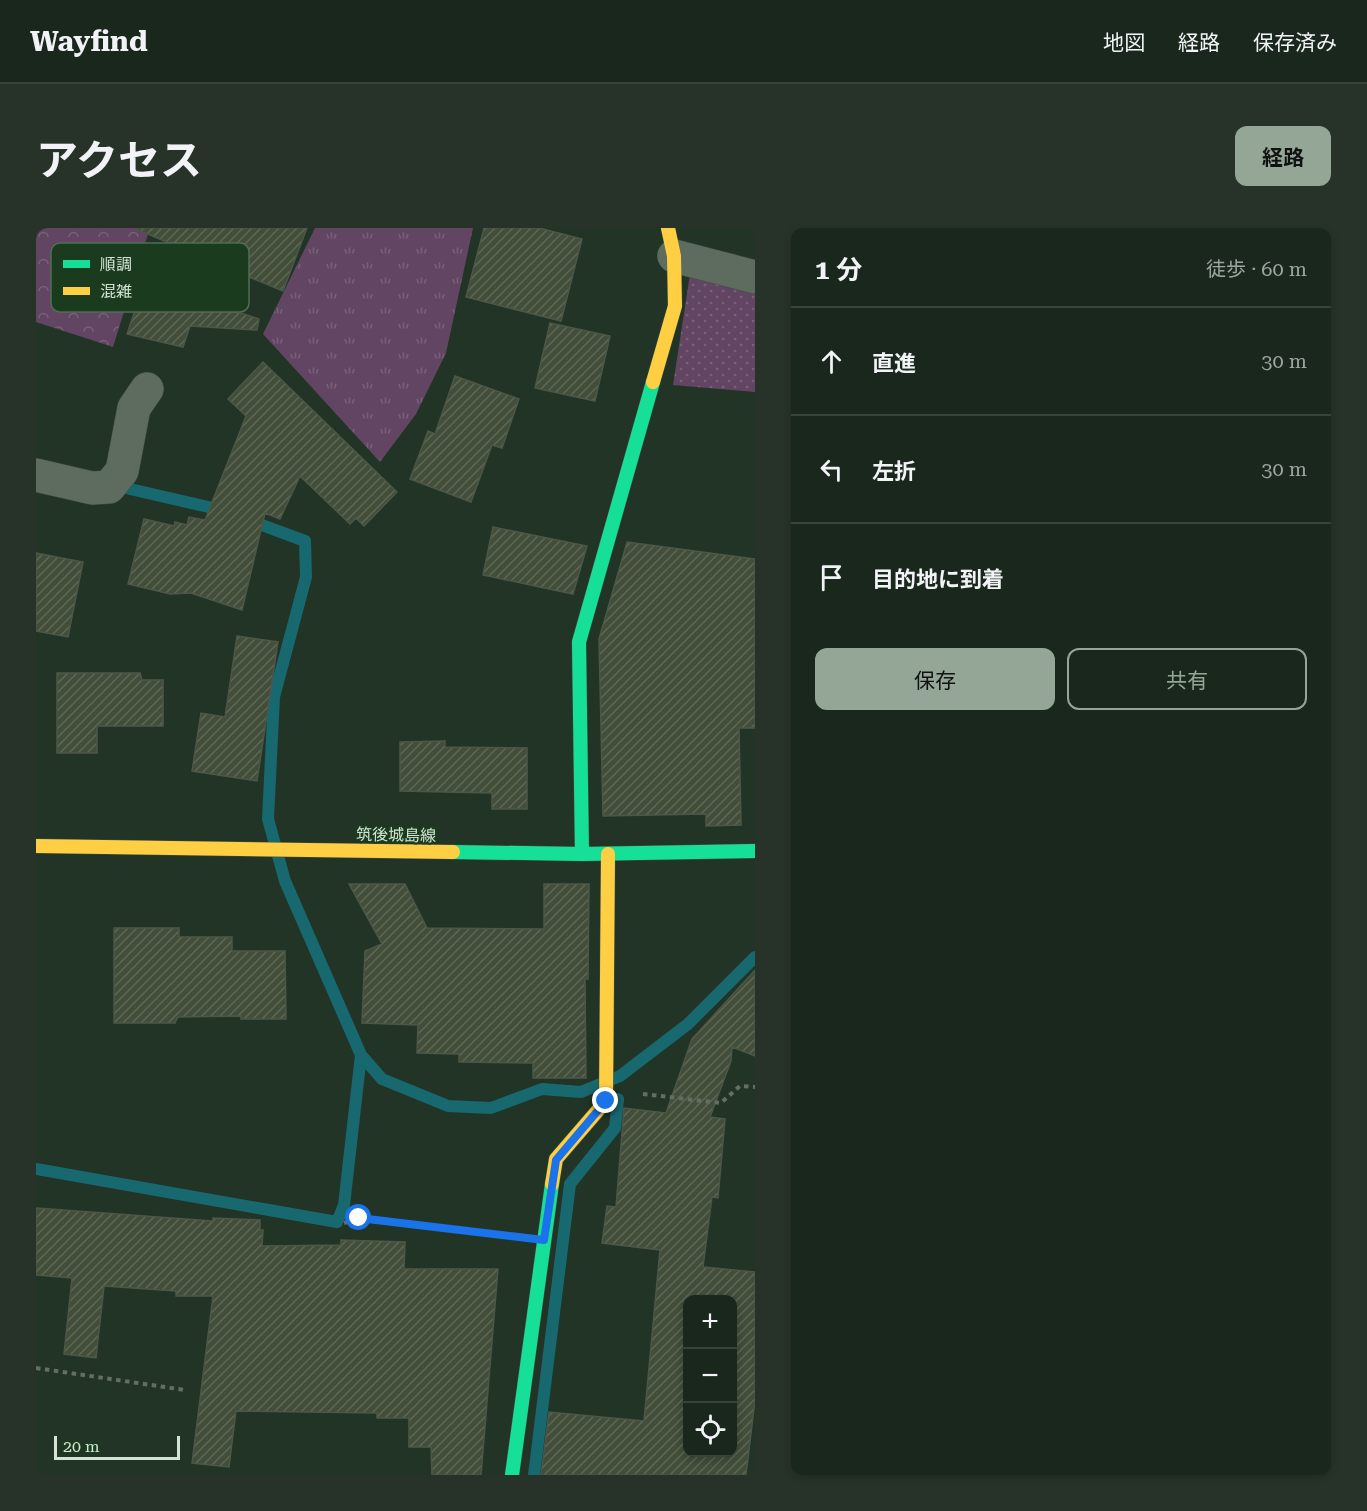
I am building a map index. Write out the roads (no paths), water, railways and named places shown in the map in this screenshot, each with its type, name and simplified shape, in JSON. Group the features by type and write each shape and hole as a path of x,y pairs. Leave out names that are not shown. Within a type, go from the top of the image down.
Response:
{"street":[{"path":"582,854 579,642 675,306 671,242 755,277"},
{"path":"36,475 92,488 109,487 122,471 134,408 147,389"},
{"name":"筑後城島線","path":"36,846 582,854 755,851"},
{"path":"512,1475 556,1160 606,1101 608,854"}],"waterway":[{"path":"115,483 130,489 226,511"},
{"path":"248,520 305,541 306,577 274,697 268,819 285,881 361,1055 382,1079 448,1106 491,1108 542,1089 581,1092 620,1076 688,1024 755,957"},
{"path":"36,1169 337,1222 344,1205 361,1055"},
{"path":"534,1475 570,1184 615,1128 618,1099"}]}
